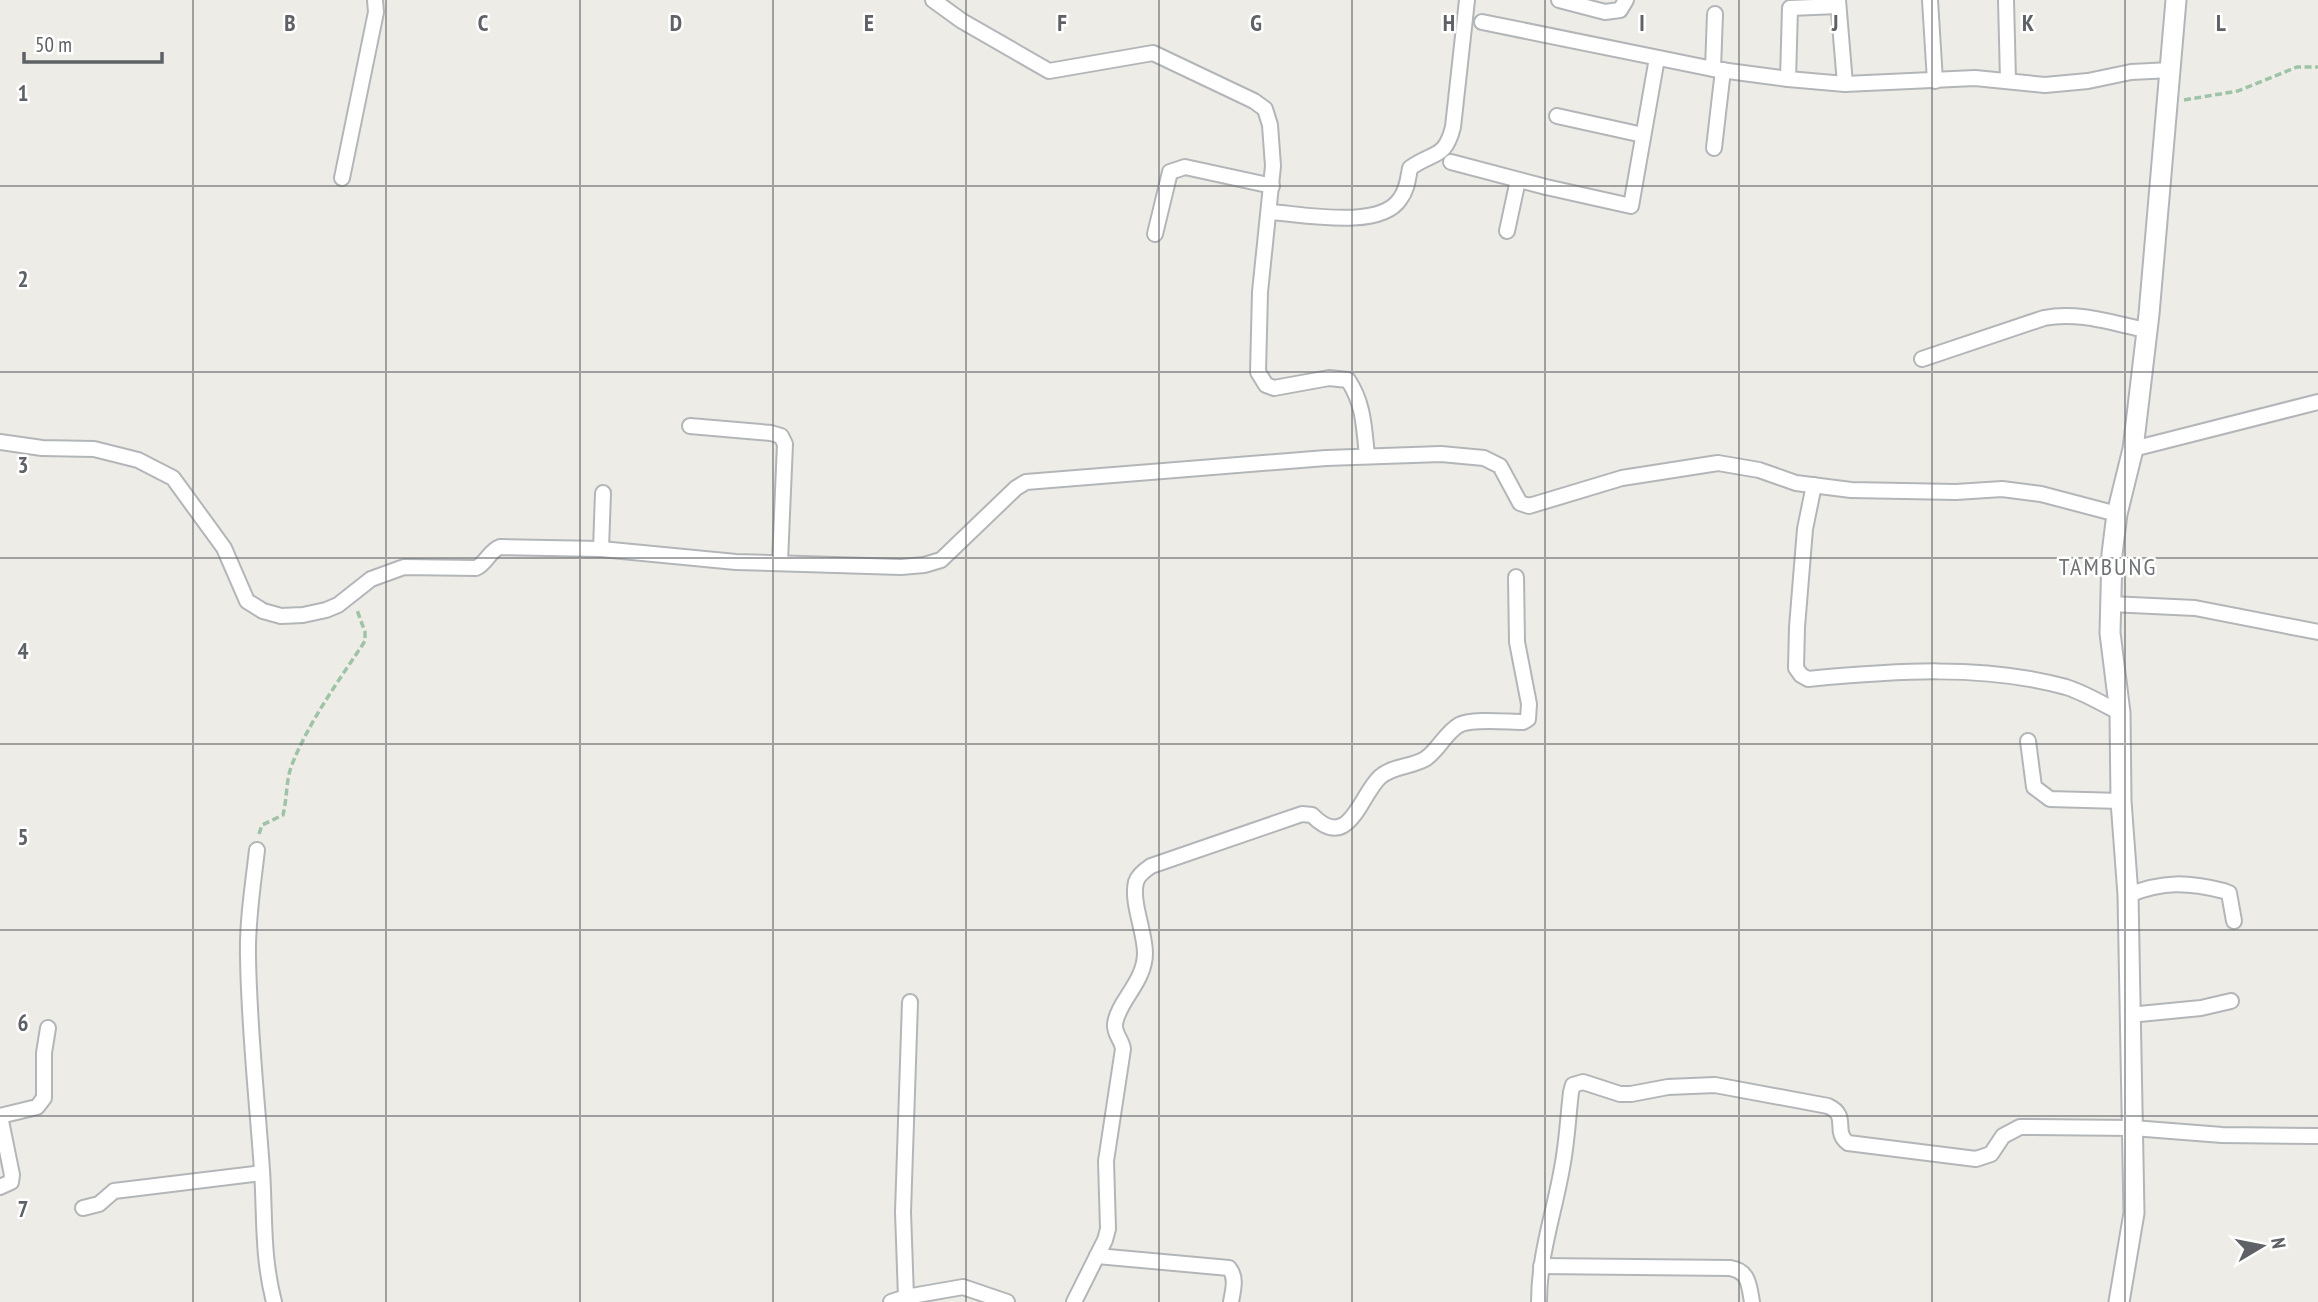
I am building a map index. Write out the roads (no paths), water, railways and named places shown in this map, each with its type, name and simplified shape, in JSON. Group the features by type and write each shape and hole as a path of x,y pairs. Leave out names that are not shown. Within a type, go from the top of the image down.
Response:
{"main road":[{"path":"2119,1302 2133,1228 2133,1128 2128,895 2121,801 2120,712 2110,634 2112,554 2117,514 2133,449 2153,272 2176,0"}],"street":[{"path":"342,178 376,12 375,0"},
{"path":"933,0 1049,71 1100,64 1134,54 1153,53 1254,101 1265,109 1270,125 1272,186 1260,292 1258,372 1261,380 1274,388 1329,378 1348,380 1357,394 1363,412 1367,456"},
{"path":"1270,212 1361,218 1383,212 1399,202 1410,168 1424,158 1440,153 1449,143 1467,0"},
{"path":"1559,0 1605,12 1620,10 1626,0"},
{"path":"1930,0 1935,81"},
{"path":"2006,0 2008,80"},
{"path":"1788,79 1790,8 1838,3 1845,84"},
{"path":"1714,148 1718,70 1715,14"},
{"path":"1482,22 1718,70 1845,84 1975,78 2045,85 2088,81 2131,72 2171,70"},
{"path":"1451,162 1631,206 1657,58"},
{"path":"1557,116 1643,135"},
{"path":"1155,234 1170,172 1185,167 1272,186"},
{"path":"1507,231 1518,180"},
{"path":"1922,359 2059,315 2147,322"},
{"path":"2133,449 2318,402"},
{"path":"690,426 781,436 785,444 780,561"},
{"path":"0,442 94,449 138,460 173,478 224,548 247,601 263,611 281,616 326,610 353,594 371,579 404,567 476,568 493,550 500,547 601,549 736,562 780,561 901,567 924,565 941,560 1016,488 1026,482 1367,456 1441,454 1484,458 1500,466 1520,503 1529,506 1622,478 1718,463 1759,470 1796,483 1851,490 1956,492 2002,489 2042,494 2117,514"},
{"path":"1814,485 1805,529 1797,626 1796,668 1801,675 1808,679 1867,673 1964,672 2023,678 2068,688 2120,712"},
{"path":"601,549 603,493"},
{"path":"1074,1302 1108,1229 1106,1161 1123,1049 1115,1028 1145,959 1136,894 1136,882 1142,872 1151,866 1302,814 1312,815 1320,824 1326,826 1344,824 1355,817 1367,793 1380,777 1427,758 1458,726 1470,722 1523,722 1528,719 1529,704 1517,642 1516,577"},
{"path":"2110,604 2195,608 2318,632"},
{"path":"2028,741 2034,787 2050,799 2121,801"},
{"path":"257,850 248,954 252,1055 262,1173 262,1219 267,1274 274,1302"},
{"path":"2128,895 2165,884 2186,884 2224,891 2229,893 2234,921"},
{"path":"2129,1015 2201,1008 2231,1001"},
{"path":"906,1297 903,1212 910,1002"},
{"path":"0,1187 11,1182 12,1175 0,1116 37,1107 44,1098 44,1053 48,1028"},
{"path":"1539,1302 1541,1266 1562,1169 1571,1092 1573,1085 1583,1082 1620,1094 1692,1085 1715,1085 1828,1106 1837,1110 1841,1118 1840,1133 1848,1143 1976,1159 1991,1154 2003,1136 2020,1127 2133,1128 2222,1135 2318,1136"},
{"path":"83,1208 99,1203 114,1191 262,1173"},
{"path":"1097,1256 1229,1268 1234,1281 1231,1302"},
{"path":"1541,1266 1730,1268 1740,1270 1746,1275 1752,1302"},
{"path":"891,1302 963,1287 1007,1302"}],"district":[{"name":"TAMBUNG","path":"2108,566"}]}
